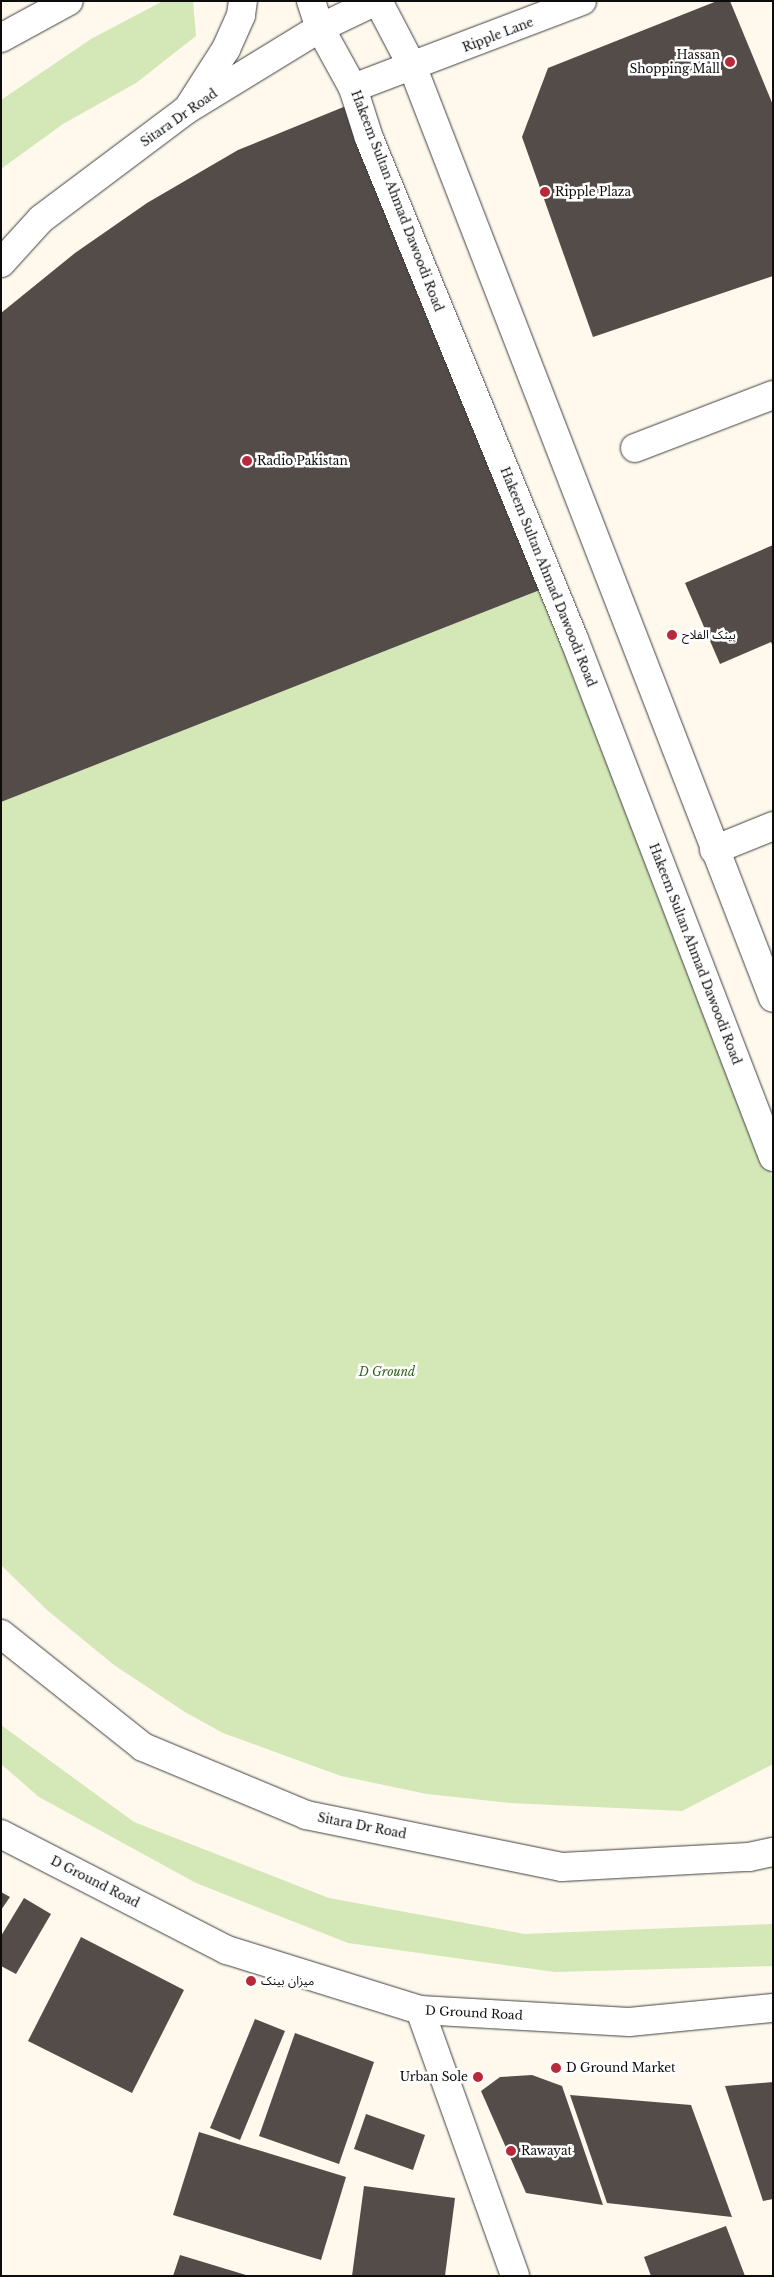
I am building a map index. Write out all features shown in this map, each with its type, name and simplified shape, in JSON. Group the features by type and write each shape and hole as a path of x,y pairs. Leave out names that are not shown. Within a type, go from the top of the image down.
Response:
{"street":[{"path":"1,38 69,1"},
{"path":"186,110 226,50 241,15 243,1"},
{"name":"Hakeem Sultan Ahmad Dawoodi Road","path":"311,1 320,28 353,88 369,138 574,639 773,1157"},
{"path":"377,1 413,68 714,850 772,991"},
{"name":"Sitara Dr Road","path":"1,263 41,219 186,110 320,28 377,1"},
{"name":"Ripple Lane","path":"353,88 413,68 582,1"},
{"path":"635,448 773,395"},
{"path":"714,850 773,826"},
{"name":"Sitara Dr Road","path":"1,1634 143,1747 306,1815 562,1867 749,1857 773,1852"},
{"name":"D Ground Road","path":"1,1834 227,1950 420,2010 629,2022 773,2008"},
{"path":"420,2010 515,2276"}],"green space":[{"path":"163,1 193,1 196,36 136,83 63,124 1,169 1,100 91,39"},
{"name":"D Ground","path":"545,588 773,1179 773,1764 682,1811 510,1803 427,1794 341,1776 223,1733 185,1712 114,1665 47,1610 1,1565 1,802"},
{"path":"1,1725 134,1822 329,1898 525,1934 773,1924 773,1966 555,1972 348,1943 196,1883 39,1797 1,1764"}],"building":[{"path":"717,1 730,1 773,105 773,276 593,337 522,137 548,68"},
{"name":"Radio Pakistan","path":"346,106 545,588 1,802 1,313 75,253 147,203 238,150"},
{"path":"773,545 773,647 771,642 720,664 685,583"},
{"path":"1,1892 10,1897 1,1910"},
{"path":"24,1898 51,1914 16,1974 1,1966 1,1936"},
{"path":"81,1937 184,1990 132,2093 28,2041"},
{"path":"255,2019 285,2031 240,2140 210,2128"},
{"path":"295,2033 374,2062 339,2164 259,2136"},
{"path":"532,2075 562,2086 603,2205 526,2193 481,2091 500,2077"},
{"path":"773,2082 773,2199 763,2201 725,2086"},
{"path":"570,2095 691,2105 732,2217 607,2203"},
{"path":"366,2114 425,2135 413,2170 354,2149"},
{"path":"199,2132 346,2177 321,2260 173,2215"},
{"path":"364,2186 455,2198 445,2276 352,2276"},
{"path":"726,2226 745,2276 651,2276 644,2257"},
{"path":"180,2255 246,2275 246,2276 173,2276"}],"place":[{"name":"Hassan Shopping Mall","path":"730,62"},
{"name":"Ripple Plaza","path":"545,192"},
{"name":"Radio Pakistan","path":"247,461"},
{"name":"بینک الفلاح","path":"672,635"},
{"name":"میزان بینک","path":"251,1981"},
{"name":"D Ground Market","path":"556,2068"},
{"name":"Urban Sole","path":"478,2077"},
{"name":"Rawayat","path":"511,2151"}]}
